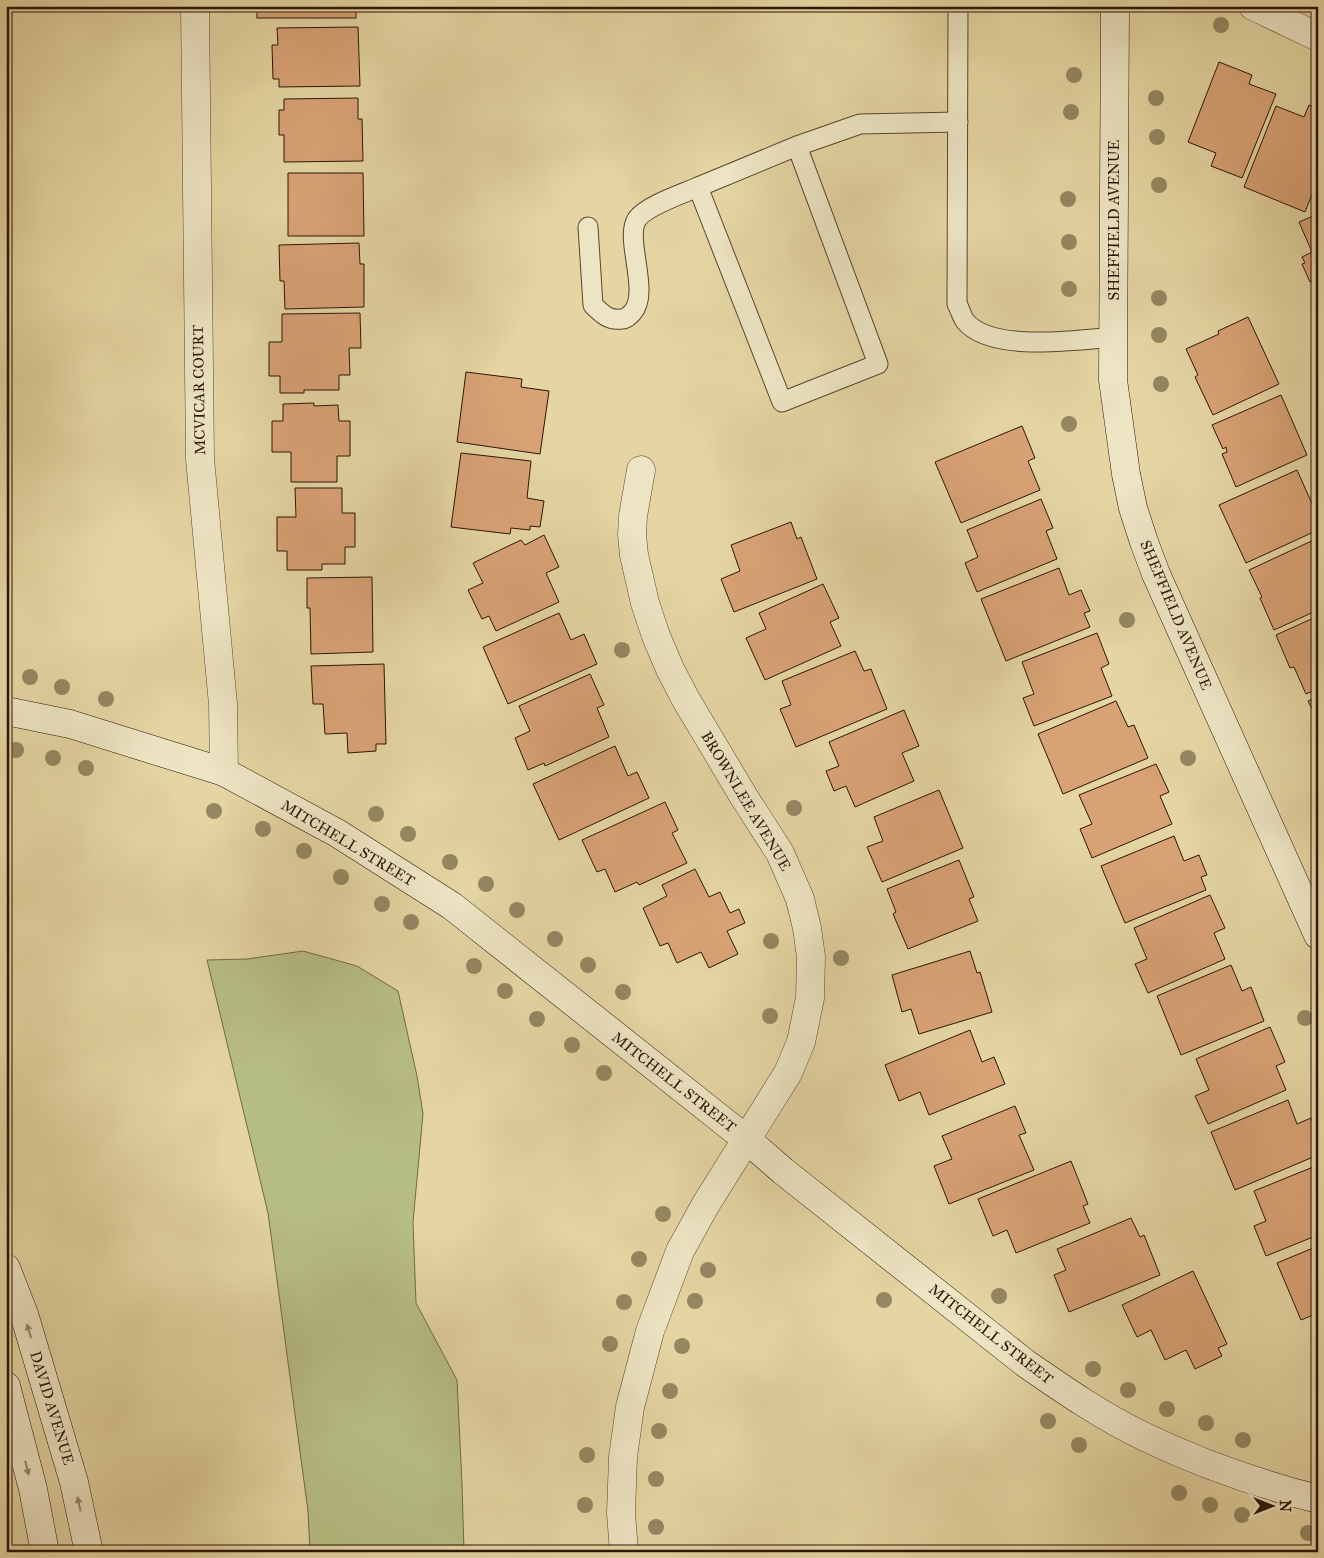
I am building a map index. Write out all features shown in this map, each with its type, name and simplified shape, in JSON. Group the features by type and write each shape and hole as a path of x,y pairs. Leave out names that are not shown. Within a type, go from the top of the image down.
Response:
{"street":[{"name":"MCVICAR COURT","path":"195,6 200,459 223,704 224,772"},
{"name":"SHEFFIELD AVENUE","path":"1114,6 1113,380 1120,441 1133,508 1156,574 1318,934"},
{"path":"1253,6 1318,37"},
{"name":"BROWNLEE AVENUE","path":"624,1552 621,1514 624,1448 630,1407 650,1331 680,1251 706,1204 788,1073 801,1042 810,998 811,957 800,899 780,853 685,698 656,636 645,603 634,555 632,535 633,516 641,470"},
{"name":"MITCHELL STREET","path":"6,711 70,724 224,772 337,833 452,906 1010,1351 1064,1391 1144,1437 1181,1453 1230,1472 1318,1499"},
{"name":"DAVID AVENUE","path":"6,1268 24,1314 74,1482 89,1552"},
{"path":"6,1386 33,1489 45,1552"}],"lane":[{"path":"958,6 957,304 965,322 978,331 996,339 1018,342 1114,338"},
{"path":"588,227 593,305 606,317 615,320 626,319 634,310 639,292 634,230 637,220 652,207 797,146 860,124 958,122"},
{"path":"698,187 782,402 878,364 797,146"}],"green space":[{"path":"303,951 357,966 398,991 417,1076 423,1114 413,1222 416,1303 457,1380 464,1552 310,1552 308,1511 268,1213 207,960 247,959"}],"building":[{"path":"257,6 356,6 356,18 257,18"},
{"path":"358,27 360,86 279,87 279,79 273,79 272,45 278,45 277,28"},
{"path":"1219,62 1252,75 1249,84 1276,94 1242,178 1211,166 1216,153 1188,142"},
{"path":"358,98 358,119 362,119 363,161 284,162 284,135 279,135 279,110 284,110 284,99"},
{"path":"1309,105 1318,109 1318,179 1305,212 1244,187 1276,106 1304,117"},
{"path":"288,173 363,173 364,236 288,236"},
{"path":"1318,214 1318,288 1315,289 1302,264 1305,263 1302,257 1312,252 1299,222"},
{"path":"359,243 360,264 364,264 364,307 285,309 284,281 280,281 279,245"},
{"path":"360,313 361,348 349,348 350,375 339,375 339,390 304,390 304,393 280,393 280,376 269,376 269,342 282,342 282,314"},
{"path":"1248,317 1279,384 1213,415 1195,377 1198,375 1186,349 1219,334 1218,331"},
{"path":"466,372 522,379 521,387 549,391 540,454 457,442"},
{"path":"1281,395 1307,455 1236,487 1222,454 1227,452 1226,447 1223,449 1212,425"},
{"path":"314,403 314,406 338,405 339,421 350,421 350,456 337,456 337,482 291,482 291,452 272,452 272,421 283,421 283,404"},
{"path":"1022,426 1035,458 1028,461 1040,490 961,523 935,462"},
{"path":"461,453 531,461 527,498 544,501 540,527 530,526 530,530 511,528 510,534 451,527"},
{"path":"1297,470 1318,517 1318,530 1246,563 1219,505"},
{"path":"295,488 342,488 342,513 355,513 355,547 345,547 345,564 322,564 322,570 287,570 287,551 277,551 277,517 296,517"},
{"path":"1041,499 1053,528 1046,531 1057,559 977,592 965,563 978,557 967,530"},
{"path":"791,522 797,539 801,537 817,579 734,612 721,579 740,571 731,545"},
{"path":"544,535 559,567 546,573 559,602 496,631 489,616 482,619 468,590 483,583 473,563 521,540 525,545"},
{"path":"1318,538 1318,610 1274,630 1260,598 1262,597 1249,570"},
{"path":"1059,568 1069,595 1081,590 1090,611 1084,613 1090,627 1006,661 981,599"},
{"path":"372,577 373,652 311,654 310,608 307,608 307,578"},
{"path":"823,584 839,618 830,622 841,646 765,680 746,638 766,629 759,613"},
{"path":"559,613 571,640 584,634 597,664 508,704 483,647"},
{"path":"1318,616 1318,689 1306,694 1294,667 1290,668 1276,635"},
{"path":"1097,633 1109,664 1101,668 1112,696 1034,726 1023,698 1034,694 1022,662"},
{"path":"855,651 864,671 871,669 887,709 796,747 780,709 791,705 782,681"},
{"path":"384,664 386,744 376,744 376,751 348,753 347,733 325,734 323,704 313,704 311,666"},
{"path":"590,674 604,705 597,708 609,737 545,766 544,763 528,770 515,738 530,731 519,706"},
{"path":"1318,697 1318,721 1308,701"},
{"path":"1116,701 1128,727 1134,725 1148,758 1063,794 1038,734"},
{"path":"904,710 919,746 902,753 914,781 855,807 846,786 834,791 826,771 839,766 829,742"},
{"path":"615,746 628,776 637,772 649,798 559,840 533,784"},
{"path":"1156,764 1169,792 1160,796 1172,824 1092,858 1080,829 1092,824 1079,795"},
{"path":"939,790 963,848 882,882 867,847 883,841 874,817"},
{"path":"665,802 678,830 672,833 687,863 639,885 637,882 615,892 605,869 597,872 582,840"},
{"path":"1174,836 1184,861 1199,855 1207,875 1201,877 1206,890 1125,923 1101,866"},
{"path":"959,860 974,897 969,899 978,921 908,949 893,914 896,912 887,889"},
{"path":"695,869 709,897 720,892 730,913 739,909 745,923 727,931 738,954 709,968 701,952 677,963 668,943 660,946 643,908 667,896 662,885"},
{"path":"1210,895 1225,928 1214,933 1225,959 1148,993 1135,964 1147,959 1134,928"},
{"path":"970,951 977,973 980,972 992,1012 919,1034 911,1009 902,1012 892,975"},
{"path":"1231,965 1242,991 1251,987 1264,1021 1181,1055 1157,996"},
{"path":"1270,1027 1285,1062 1276,1066 1286,1090 1208,1124 1195,1096 1209,1090 1196,1059"},
{"path":"970,1030 982,1062 994,1057 1005,1084 929,1115 920,1092 899,1101 885,1065"},
{"path":"1288,1100 1297,1124 1311,1118 1318,1136 1318,1141 1315,1143 1318,1155 1235,1190 1211,1132"},
{"path":"1015,1106 1026,1133 1019,1135 1034,1170 949,1204 934,1166 952,1159 942,1136"},
{"path":"1071,1161 1088,1204 1083,1206 1090,1223 1016,1253 1007,1230 993,1236 978,1199"},
{"path":"1318,1165 1318,1235 1266,1256 1254,1226 1266,1221 1254,1191"},
{"path":"1131,1218 1140,1237 1144,1235 1160,1275 1069,1312 1054,1275 1066,1270 1057,1249"},
{"path":"1318,1246 1318,1313 1301,1320 1277,1263"},
{"path":"1193,1271 1227,1344 1218,1348 1222,1356 1195,1369 1186,1350 1165,1360 1151,1330 1137,1337 1122,1305"}]}
